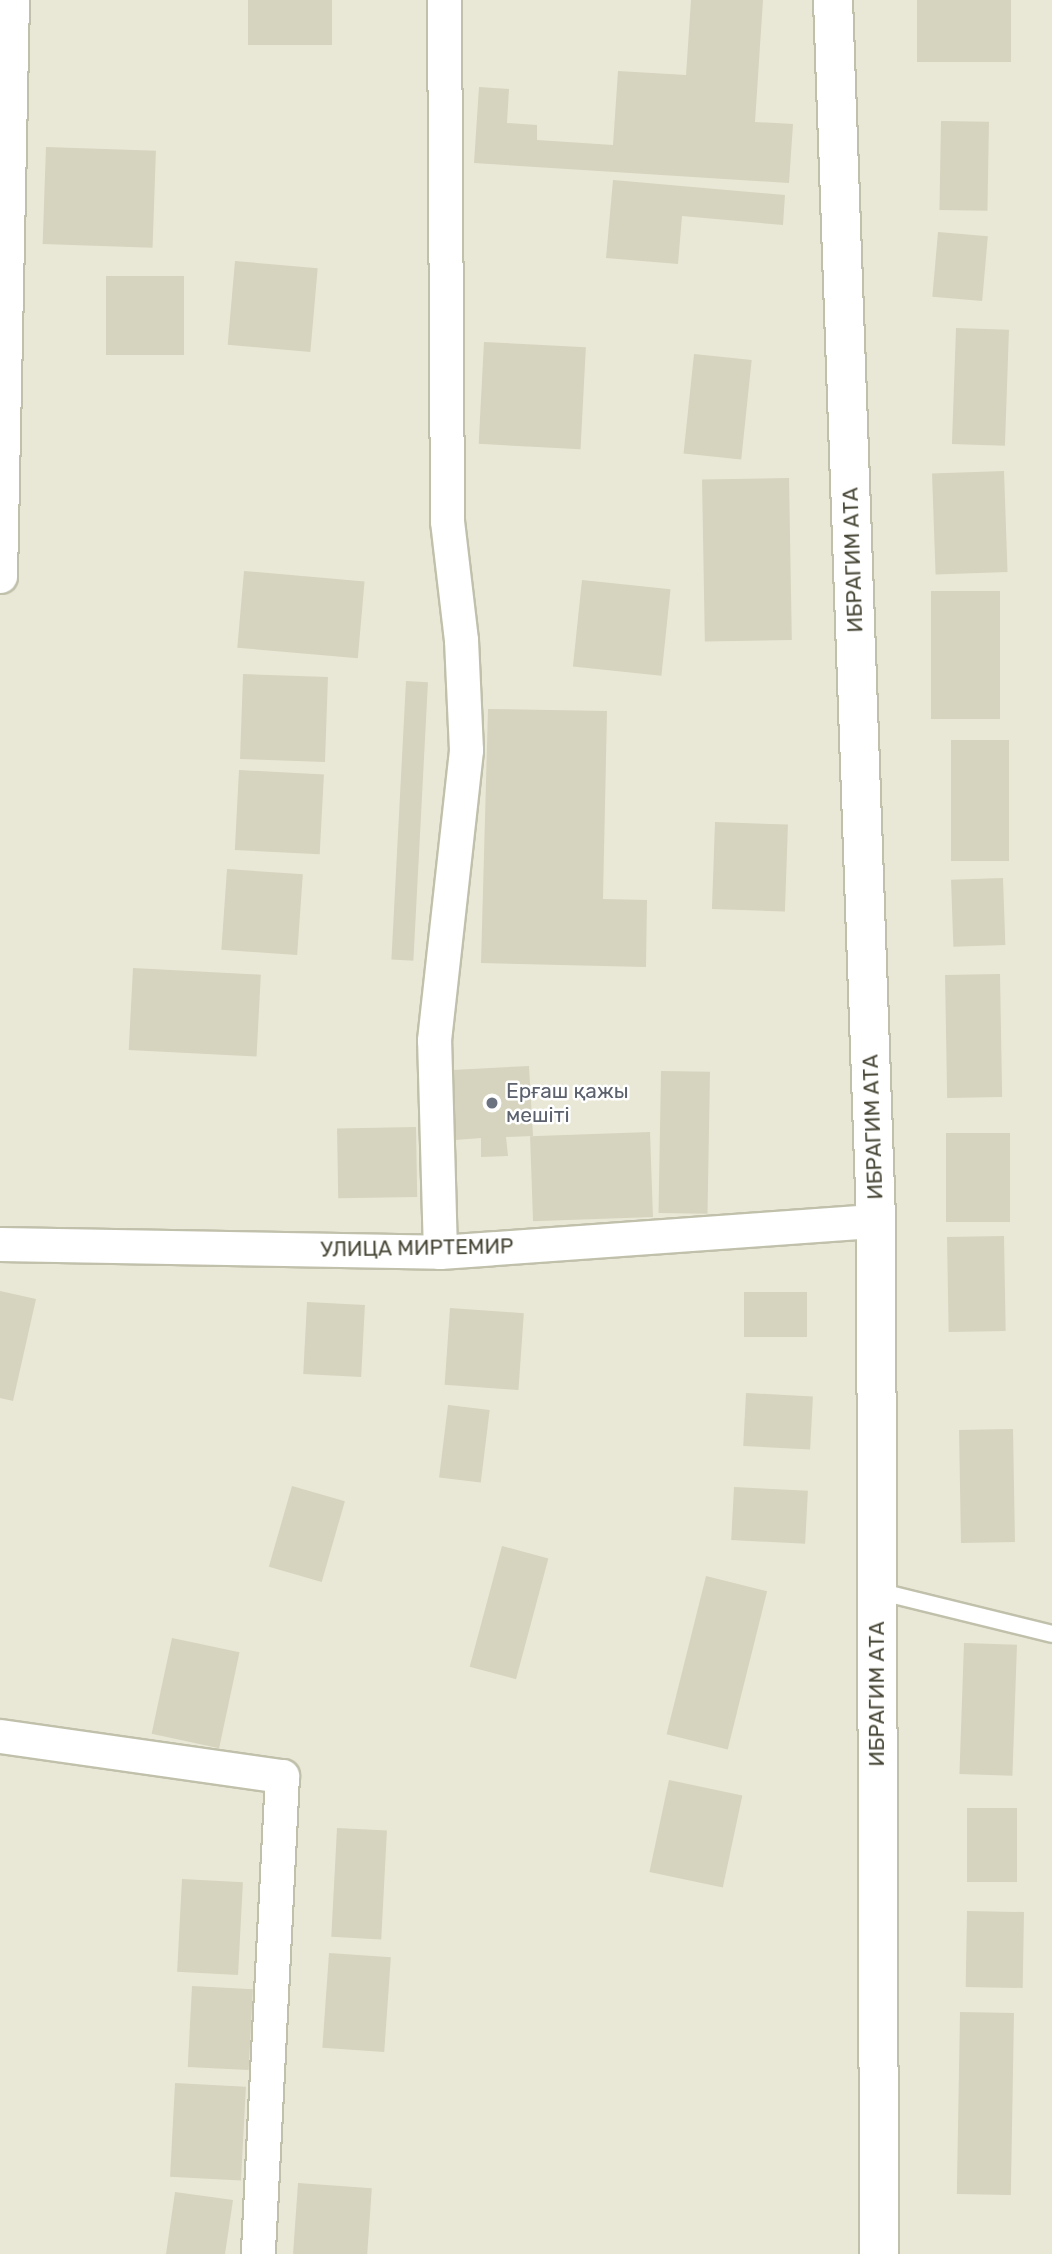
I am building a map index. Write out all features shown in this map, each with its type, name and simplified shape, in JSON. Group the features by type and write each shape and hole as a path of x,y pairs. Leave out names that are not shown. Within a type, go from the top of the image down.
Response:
{"street":[{"path":"0,576 12,0"},
{"path":"440,1252 434,1040 466,750 461,640 447,521 444,0"},
{"name":"ИБРАГИМ АТА","path":"833,0 876,1221 879,2254"},
{"name":"УЛИЦА МИРТЕМИР","path":"0,1244 440,1252 876,1221"},
{"path":"0,1735 282,1776 258,2254"}],"lane":[{"path":"877,1591 1052,1634"}],"shaded area":[{"path":"0,0 1052,0 1052,2254 0,2254"}],"building":[{"path":"248,0 332,0 332,45 248,45"},
{"path":"691,0 763,0 755,122 793,124 789,183 474,163 479,87 509,89 507,123 537,125 537,140 613,145 618,71 686,75"},
{"path":"917,0 1011,0 1011,62 917,62"},
{"path":"941,121 989,122 987,211 939,210"},
{"path":"46,147 156,151 153,248 43,244"},
{"path":"613,180 785,195 783,225 682,216 678,264 606,258"},
{"path":"938,232 988,236 982,301 932,297"},
{"path":"235,261 318,268 310,352 228,345"},
{"path":"106,276 184,276 184,355 106,355"},
{"path":"956,328 1009,330 1005,446 952,444"},
{"path":"484,342 586,347 581,449 479,444"},
{"path":"694,354 752,360 741,460 684,453"},
{"path":"1004,471 1008,572 936,574 932,474"},
{"path":"789,478 792,640 705,641 702,480"},
{"path":"244,571 365,582 358,658 237,648"},
{"path":"582,580 671,589 661,676 573,667"},
{"path":"931,591 1000,591 1000,719 931,719"},
{"path":"243,674 328,677 325,762 240,759"},
{"path":"406,681 428,682 413,961 391,960"},
{"path":"488,709 607,711 603,899 647,900 646,967 481,963"},
{"path":"951,740 1009,740 1009,861 951,861"},
{"path":"239,770 324,774 320,854 235,850"},
{"path":"715,822 788,825 785,911 712,909"},
{"path":"227,869 303,874 297,955 221,950"},
{"path":"1003,878 1005,945 953,947 951,880"},
{"path":"133,968 261,975 257,1057 129,1050"},
{"path":"1000,974 1002,1097 947,1098 945,975"},
{"name":"Ерғаш қажы мешіті","path":"529,1066 533,1136 506,1137 508,1156 481,1157 481,1138 455,1140 452,1070"},
{"path":"661,1071 710,1072 708,1214 659,1213"},
{"path":"416,1127 417,1197 338,1198 337,1128"},
{"path":"650,1132 653,1217 533,1221 530,1136"},
{"path":"946,1133 1010,1133 1010,1222 946,1222"},
{"path":"1004,1236 1006,1331 949,1332 947,1237"},
{"path":"0,1291 36,1299 13,1401 0,1398"},
{"path":"744,1292 807,1292 807,1337 744,1337"},
{"path":"307,1302 365,1305 361,1377 303,1374"},
{"path":"450,1308 524,1313 518,1390 445,1385"},
{"path":"746,1393 813,1397 810,1449 743,1446"},
{"path":"448,1405 490,1410 481,1483 439,1477"},
{"path":"1013,1429 1015,1542 961,1543 959,1430"},
{"path":"292,1486 345,1501 322,1582 269,1567"},
{"path":"734,1487 808,1491 805,1544 731,1540"},
{"path":"502,1546 548,1558 516,1679 470,1667"},
{"path":"706,1576 767,1591 728,1749 667,1734"},
{"path":"172,1638 239,1652 219,1748 152,1734"},
{"path":"964,1643 1017,1645 1012,1776 959,1774"},
{"path":"669,1780 742,1796 723,1888 649,1872"},
{"path":"967,1808 1017,1808 1017,1882 967,1882"},
{"path":"337,1828 387,1831 381,1939 331,1937"},
{"path":"182,1879 243,1882 238,1975 177,1972"},
{"path":"967,1911 1024,1912 1023,1988 966,1987"},
{"path":"329,1953 391,1957 384,2052 322,2048"},
{"path":"192,1986 253,1989 249,2070 188,2067"},
{"path":"960,2012 1014,2013 1011,2195 957,2194"},
{"path":"175,2083 246,2087 241,2181 170,2177"},
{"path":"298,2183 372,2188 367,2254 293,2254"},
{"path":"175,2192 233,2200 225,2254 166,2254"}],"place":[{"name":"Ерғаш қажы мешіті","path":"492,1103"}]}
